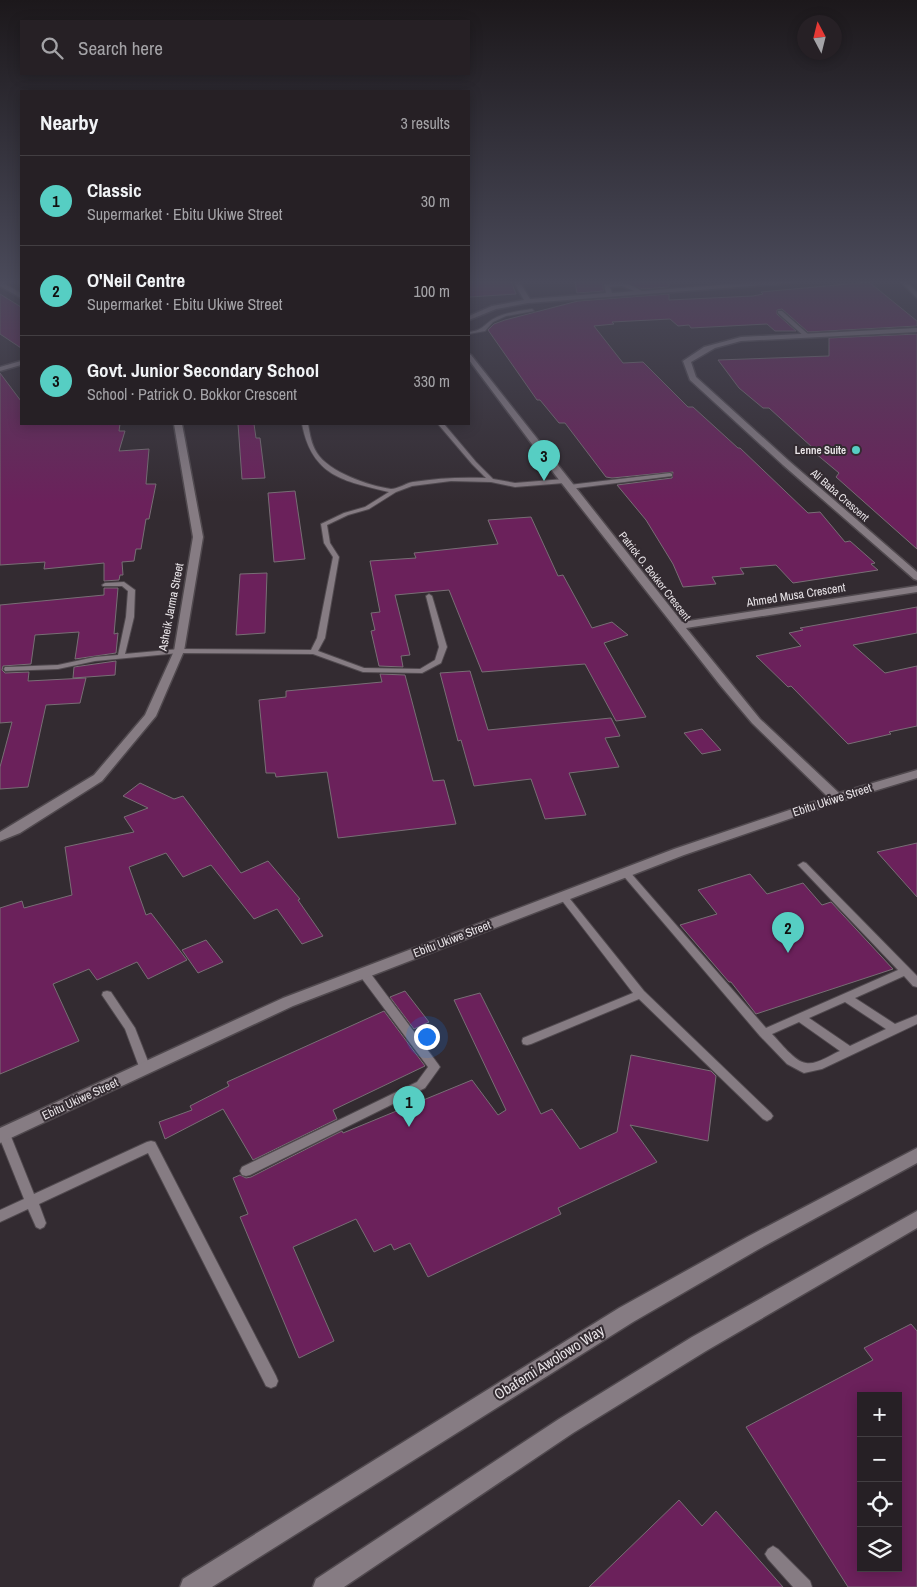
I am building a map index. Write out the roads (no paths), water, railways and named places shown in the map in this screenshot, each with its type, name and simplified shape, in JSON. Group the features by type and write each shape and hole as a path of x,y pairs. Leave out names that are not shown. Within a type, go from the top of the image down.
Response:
{"street":[{"name":"Ali Baba Crescent","path":"694,355 687,361 693,378 917,578"},
{"name":"Patrick O. Bokkor Crescent","path":"470,358 678,626 756,721 837,798"},
{"path":"0,369 20,363"},
{"name":"Asheik Jarma Street","path":"0,837 15,830 98,778 150,716 179,651 198,537 178,425"},
{"name":"Ahmed Musa Crescent","path":"678,626 917,589"},
{"name":"Ebitu Ukiwe Street","path":"2,1135 288,1002 679,852 837,798 917,774"},
{"name":"Obafemi Awolowo Way","path":"191,1587 626,1315 761,1238 917,1155"},
{"path":"324,1587 566,1426 699,1344 917,1219"}],"lane":[{"path":"305,425 306,434 314,454 325,466 345,478 394,491"},
{"path":"442,425 491,480"},
{"path":"314,652 321,638 336,557 327,543 324,524 346,514 367,508 394,491 411,484 452,478 491,480 515,485 567,484 670,475"},
{"path":"105,585 124,584 132,590 130,617 121,656"},
{"path":"8,669 58,667 86,660 179,651 314,652 363,670 422,671 438,661 443,647 429,596"},
{"path":"804,865 917,983"},
{"path":"626,872 764,1034 791,1061 804,1068 818,1066 917,1019"},
{"path":"563,896 640,994 767,1116"},
{"path":"764,1034 906,971"},
{"path":"246,1171 421,1085 434,1067 364,973"},
{"path":"527,1041 640,994"},
{"path":"107,995 130,1028 145,1068"},
{"path":"845,997 894,1029"},
{"path":"800,1017 849,1051"},
{"path":"2,1135 40,1222"},
{"path":"0,1216 151,1146 271,1381"},
{"path":"773,1554 804,1587"}],"place":[{"name":"Lenne Suite","path":"856,450"},
{"name":"Govt. Junior Secondary School","path":"544,481"},
{"name":"O'Neil Centre","path":"788,953"},
{"name":"Classic","path":"409,1127"}]}
